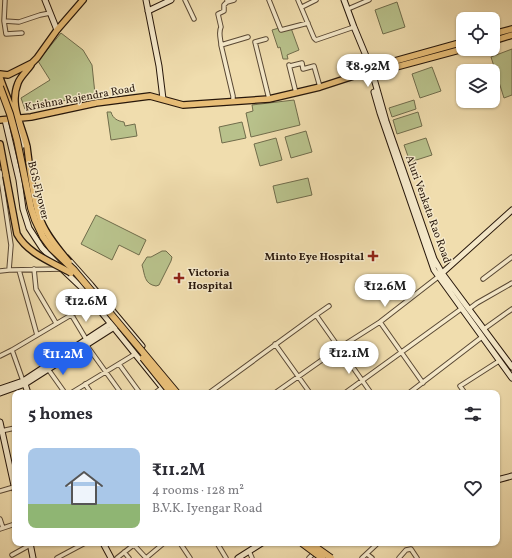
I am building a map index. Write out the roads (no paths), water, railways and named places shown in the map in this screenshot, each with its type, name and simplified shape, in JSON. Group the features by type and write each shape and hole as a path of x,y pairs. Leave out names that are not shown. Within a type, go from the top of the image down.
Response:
{"highway":[{"name":"BGS Flyover","path":"0,87 10,114 17,140 34,220 43,237 174,390"},
{"name":"BGS Flyover","path":"0,97 14,141 30,219 39,238 43,244 73,271 169,390"},
{"path":"306,546 322,558"},
{"path":"318,546 332,558"}],"main road":[{"path":"45,0 57,30"},
{"path":"83,0 57,30 18,81 15,92 16,118 34,206 39,224 52,244 72,262 178,390"},
{"path":"146,0 159,66 163,99"},
{"path":"148,11 171,0"},
{"name":"Aluri Venkata Rao Road","path":"344,0 370,69 386,120 440,275 461,309 512,378"},
{"path":"500,32 512,29"},
{"path":"500,38 512,35"},
{"path":"370,69 456,44"},
{"path":"370,69 456,51"},
{"path":"0,74 8,75 32,63"},
{"name":"Aluri Venkata Rao Road","path":"370,69 378,108 434,270 469,309 511,363"},
{"name":"Krishna Rajendra Road","path":"2,120 31,117 104,102 150,96 183,105 269,99 320,87 360,74 370,69"},
{"path":"0,78 27,147 41,221 73,271"},
{"path":"2,120 18,180 23,209 29,228 42,248 81,287 165,390"},
{"path":"0,144 17,234 21,242 31,251 73,271"},
{"path":"440,275 512,210"},
{"path":"0,389 24,383 120,319"},
{"path":"0,393 24,383 48,369 85,342"},
{"path":"24,383 27,390"},
{"path":"0,422 12,476"},
{"path":"500,479 512,476"},
{"path":"30,546 33,558"},
{"path":"105,546 111,558"},
{"path":"238,558 257,546"},
{"path":"301,546 311,555 318,558"}],"street":[{"path":"5,0 4,22 6,34 22,33"},
{"path":"185,0 194,19"},
{"path":"233,102 233,96 221,45 219,30 221,27 218,14 224,11 224,5 227,1 234,0"},
{"path":"269,0 281,30 308,23"},
{"path":"298,0 316,40 354,26"},
{"path":"302,8 316,0"},
{"path":"348,10 369,0"},
{"path":"4,22 18,22 50,13"},
{"path":"0,31 5,30"},
{"path":"221,45 248,37"},
{"path":"266,39 255,42 269,99"},
{"path":"296,93 289,66 302,63 303,69 314,66 320,87"},
{"path":"0,172 11,245 9,270"},
{"path":"483,279 512,258"},
{"path":"34,269 36,289 56,323"},
{"path":"0,271 62,269"},
{"path":"19,270 37,335"},
{"path":"280,390 339,348 380,322 440,275"},
{"path":"469,309 512,283"},
{"path":"0,356 93,302"},
{"path":"214,390 329,306"},
{"path":"349,390 461,309"},
{"path":"484,329 512,309"},
{"path":"72,314 85,342 118,390"},
{"path":"316,315 369,390"},
{"path":"380,322 423,383"},
{"path":"413,390 482,337"},
{"path":"275,344 308,390"},
{"path":"12,350 24,383"},
{"path":"76,390 135,354"},
{"path":"463,390 460,386 499,360"},
{"path":"504,366 511,363"},
{"path":"119,364 138,390"},
{"path":"48,369 63,390"},
{"path":"85,384 89,390"},
{"path":"159,390 163,387"},
{"path":"1,431 12,429"},
{"path":"0,491 12,489"},
{"path":"0,519 2,528 12,525"},
{"path":"12,555 27,546"},
{"path":"57,558 79,546"},
{"path":"117,558 132,546"},
{"path":"137,546 146,558 160,546"},
{"path":"182,546 190,558"},
{"path":"219,546 226,558"},
{"path":"362,558 375,546"},
{"path":"399,558 406,550 410,549 417,558"},
{"path":"249,551 252,558"},
{"path":"124,552 129,558"},
{"path":"367,554 372,558"}],"place":[{"name":"Minto Eye Hospital","path":"373,256"},
{"name":"Victoria Hospital","path":"179,278"}]}
